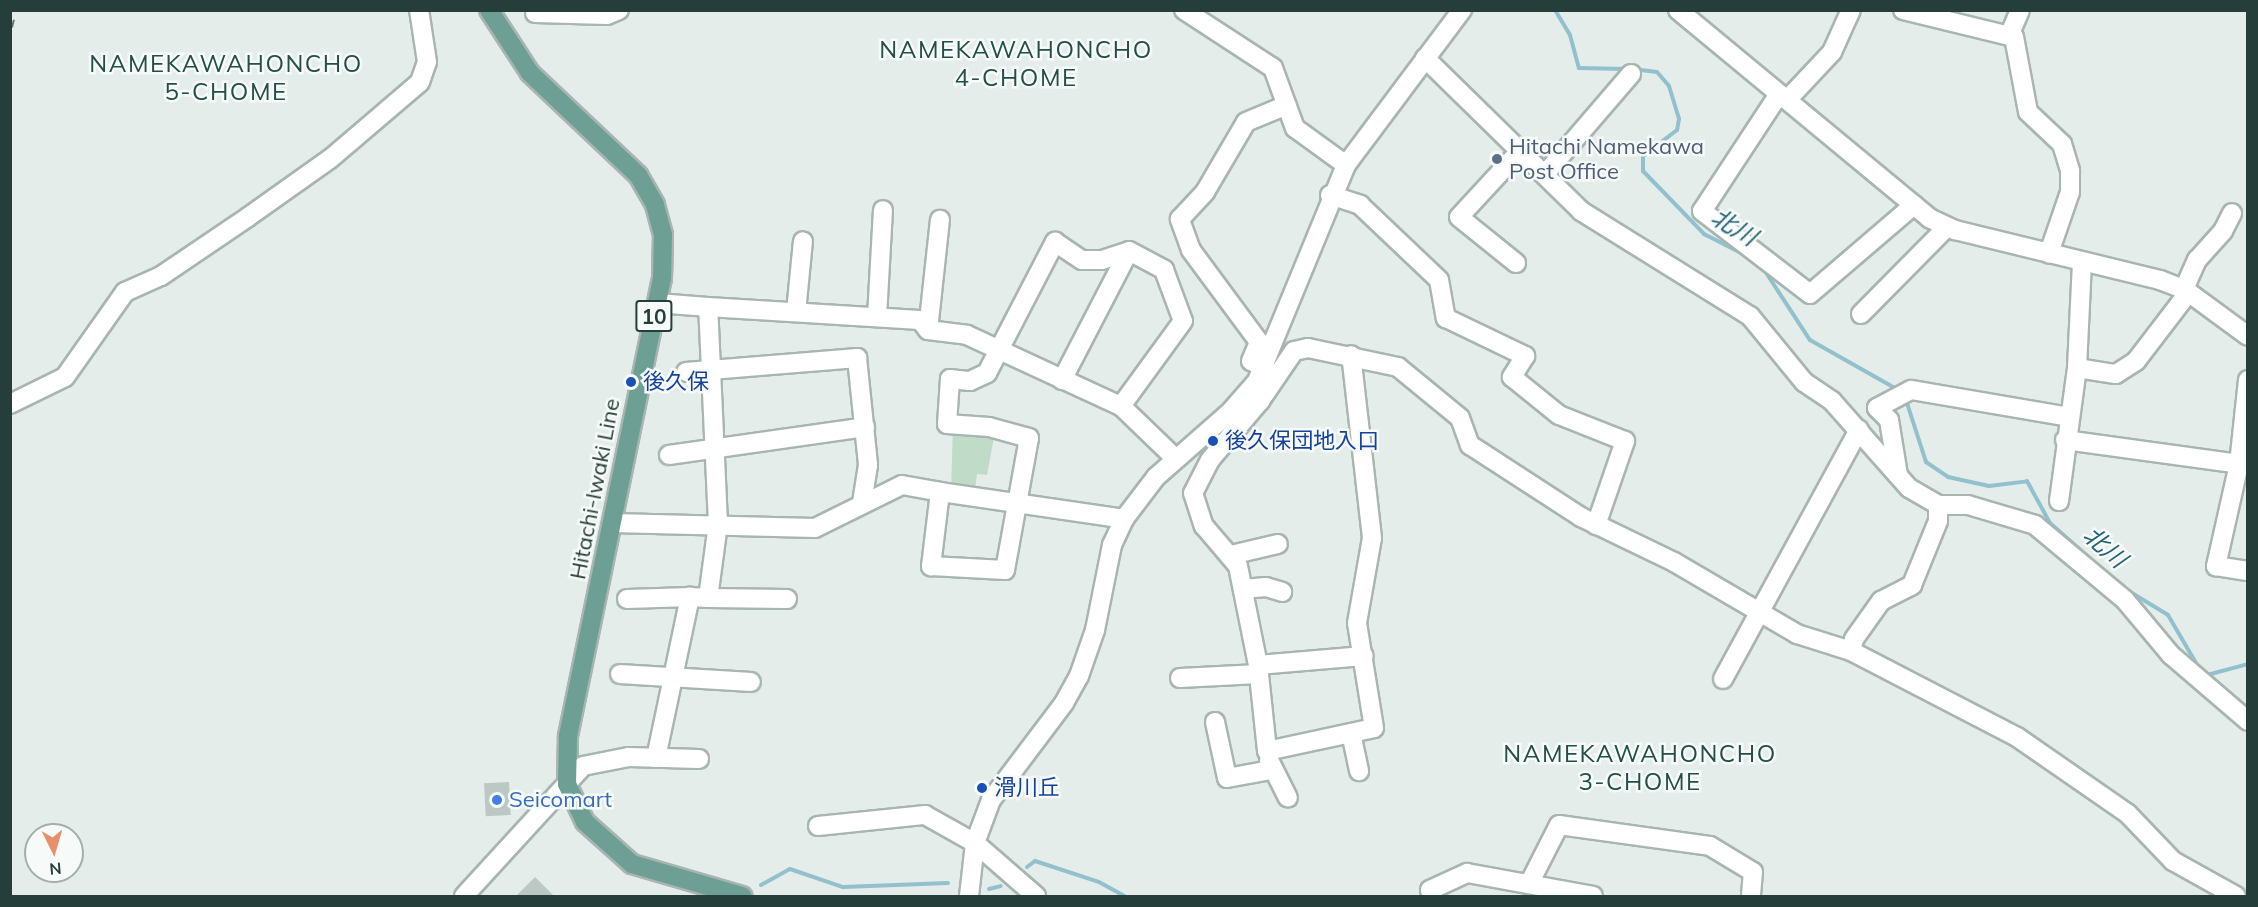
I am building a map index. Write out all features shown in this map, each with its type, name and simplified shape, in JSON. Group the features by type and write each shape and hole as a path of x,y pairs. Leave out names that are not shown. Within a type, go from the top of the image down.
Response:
{"main road":[{"name":"Hitachi-Iwaki Line","path":"489,10 530,73 638,175 651,195 660,216 664,252 657,303 568,737 567,784 585,822 632,864 742,897"}],"street":[{"path":"10,404 65,377 125,292 161,276 330,159 420,82 427,62 419,10"},
{"path":"535,13 607,15 619,10"},
{"path":"1184,10 1273,68 1295,128 1346,165"},
{"path":"969,897 975,843 1002,780 1052,719 1079,676 1095,630 1112,545 1124,519 1175,458 1254,398 1330,195 1346,165 1462,10"},
{"path":"1678,10 1914,205 1947,227 2082,261 2186,291 2247,336"},
{"path":"1851,10 1832,52 1783,97 1702,211 1810,294 1914,205"},
{"path":"1903,10 1965,18 2014,38 2028,112 2062,144 2070,171 2070,192 2049,253"},
{"path":"2009,36 2020,10"},
{"path":"1425,58 1581,211 1750,316 1804,382 1832,401 1909,488 1938,505 1968,505 2035,525 2125,600 2171,655 2247,721"},
{"path":"1545,174 1631,74"},
{"path":"1265,367 1251,361 1259,342 1191,250 1180,219 1205,192 1246,122 1287,105"},
{"path":"1516,263 1460,217 1521,150"},
{"path":"1330,195 1360,206 1438,280 1446,318 1525,356 1512,377 1559,415 1625,441 1596,525"},
{"path":"877,318 883,210"},
{"path":"2077,368 2116,374 2136,362 2186,291 2197,260 2223,231 2232,213"},
{"path":"928,330 940,220"},
{"path":"1861,314 1947,227"},
{"path":"796,312 803,241"},
{"path":"940,492 931,566 1005,570 1029,438 1006,430 947,424 950,379 981,378 1000,351 1055,242 1082,260 1102,260 1129,251 1164,270 1183,321 1121,406"},
{"path":"1062,380 1129,251"},
{"path":"2059,501 2065,440 2077,368 2082,261"},
{"path":"657,303 920,320 928,330 967,335 1121,406 1175,458"},
{"path":"656,758 673,680 699,597 717,524 708,307"},
{"path":"1288,798 1271,770 1259,669 1243,589 1232,555 1204,526 1193,493 1210,460 1254,398 1294,351 1316,349 1398,367 1460,418 1470,445 1596,525 1797,634 1851,651 2017,737 2128,814 2173,861 2236,897"},
{"path":"1267,751 1374,728 1358,623 1372,537 1351,355"},
{"path":"686,372 857,358 868,465 862,504"},
{"path":"2247,380 2243,464 2216,566 2247,571"},
{"path":"1898,475 1889,420 1877,408 1911,390 2069,417"},
{"path":"669,455 865,427"},
{"path":"1724,679 1859,430"},
{"path":"2065,440 2243,464"},
{"path":"612,524 717,524 814,528 902,485 1018,506 1124,519"},
{"path":"1851,651 1854,639 1881,601 1912,585 1938,520 1938,505"},
{"path":"1232,555 1278,544"},
{"path":"1243,589 1266,587 1282,592"},
{"path":"627,599 699,597 787,599"},
{"path":"1180,678 1364,656"},
{"path":"620,674 673,680 752,682"},
{"path":"1215,722 1227,778 1271,770"},
{"path":"1351,733 1359,771"},
{"path":"464,897 583,766 656,758 699,759"},
{"path":"818,826 925,815 975,843 1036,897"},
{"path":"1529,884 1559,825 1710,846 1754,872 1751,897"},
{"path":"1432,897 1430,890 1467,873 1593,897"}],"green space":[{"path":"953,425 995,432 987,475 977,474 974,498 951,491"}],"building":[{"name":"Seicomart","path":"509,782 511,815 486,816 484,783"},
{"path":"535,877 555,897 515,897"}],"waterway":[{"name":"北川","path":"1555,10 1570,35 1579,68 1626,69"},
{"name":"北川","path":"1633,69 1657,72 1669,86 1679,119 1677,130 1643,156 1643,171 1704,234 1745,255"},
{"name":"北川","path":"1763,268 1810,340 1893,387"},
{"name":"北川","path":"1906,400 1926,462 1948,477 1989,486 2027,481 2050,523 2112,578"},
{"name":"北川","path":"2122,587 2168,615 2199,668"},
{"name":"北川","path":"2207,675 2248,664"},
{"path":"1027,867 1035,861 1099,882 1124,896"},
{"path":"761,885 790,869 843,887 948,883"},
{"path":"989,889 1001,886"}],"railway":[{"path":"10,27 12,19"}],"place":[{"name":"Hitachi Namekawa Post Office","path":"1497,159"},
{"name":"後久保","path":"631,382"},
{"name":"後久保団地入口","path":"1213,441"},
{"name":"滑川丘","path":"982,788"},
{"name":"Seicomart","path":"497,800"}],"district":[{"name":"NAMEKAWAHONCHO 4-CHOME","path":"1016,64"},
{"name":"NAMEKAWAHONCHO 5-CHOME","path":"226,78"},
{"name":"NAMEKAWAHONCHO 3-CHOME","path":"1640,768"}]}
